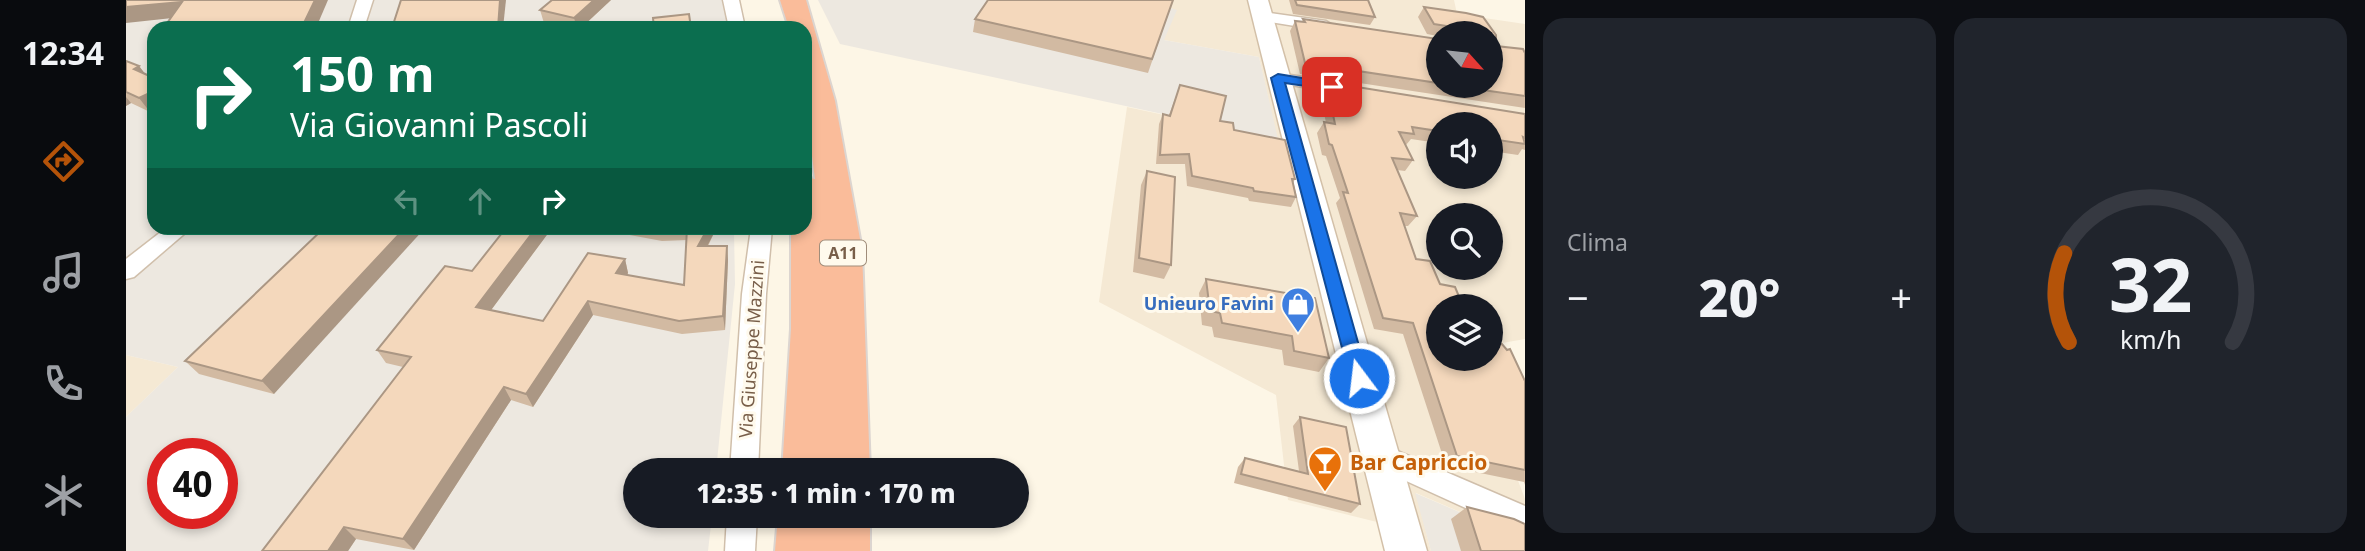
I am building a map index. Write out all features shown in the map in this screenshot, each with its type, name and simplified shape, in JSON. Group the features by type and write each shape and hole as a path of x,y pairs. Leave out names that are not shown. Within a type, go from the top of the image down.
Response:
{"highway":[{"path":"770,0 775,21"},
{"path":"793,0 800,21"},
{"name":"A11","path":"812,69 822,113 843,250 846,458"},
{"name":"A11","path":"807,458 811,277 808,235"},
{"path":"801,551 802,528"},
{"path":"844,551 845,528"}],"street":[{"path":"358,21 365,0"},
{"path":"731,0 736,21"},
{"path":"1344,29 1261,8 1406,551"},
{"path":"1278,78 1374,93"},
{"path":"126,271 171,235"},
{"name":"Via Giuseppe Mazzini","path":"745,458 757,235"},
{"path":"1381,456 1525,521"},
{"path":"740,551 741,528"}],"shaded area":[{"path":"126,0 724,0 730,21 147,21 147,235 734,235 735,284 717,458 623,458 623,528 711,528 708,551 126,551 126,417 178,367 126,355"},
{"path":"818,0 1144,0 1177,10 1164,40 1259,57 1278,139 840,44"},
{"path":"1144,0 1454,0 1457,14 1525,24 1525,339 1503,343 1503,294 1426,294 1426,371 1477,371 1525,499 1525,540 1416,493 1431,551 1384,551 1377,522 1288,500 1276,395 1099,302 1127,107 1277,139 1259,57 1164,40"},
{"path":"126,355 178,367 126,417"},
{"path":"1415,493 1525,540 1525,551 1431,551"}],"building":[{"path":"126,0 315,0 305,21 169,21 182,2 126,7"},
{"path":"401,0 500,0 498,21 394,21"},
{"path":"552,0 594,0 574,18 540,10"},
{"path":"988,0 1173,0 1152,59 975,19"},
{"path":"1295,0 1368,0 1375,17 1297,5"},
{"path":"1424,7 1466,13 1483,17 1486,21 1432,21"},
{"path":"689,14 690,21 653,21 653,18"},
{"path":"1303,19 1426,37 1426,81 1305,63 1295,21 1305,22"},
{"path":"1503,47 1523,49 1525,53 1525,96 1503,93"},
{"path":"126,61 139,66 134,69 147,75 147,94 139,98 126,92"},
{"path":"1326,82 1525,114 1525,144 1503,141 1503,112 1426,112 1426,129 1412,127 1414,134 1399,132 1413,160 1392,158 1417,216 1400,213 1416,259 1426,260 1426,280 1438,280 1440,284 1455,287 1458,294 1426,294 1426,362 1413,323 1383,318 1343,192 1348,193 1332,145 1329,144 1324,122 1335,124"},
{"path":"1180,85 1226,96 1220,121 1233,123 1234,130 1285,140 1295,179 1292,179 1296,197 1254,191 1253,188 1192,176 1189,154 1160,155 1163,114 1170,116"},
{"path":"1147,171 1175,177 1171,265 1139,258"},
{"path":"317,235 398,235 262,381 185,361"},
{"path":"500,235 531,235 476,307 543,321 588,253 625,259 616,273 684,285 687,235 704,235 698,246 727,246 723,316 679,321 588,301 526,394 504,387 403,539 344,527 328,551 262,551 411,357 377,350 445,266 472,271"},
{"path":"1206,279 1315,298 1329,358 1294,351 1292,336 1222,323 1220,313 1210,311"},
{"path":"1503,345 1507,350 1510,349 1525,381 1525,470 1457,456 1429,371 1503,371"},
{"path":"1300,417 1346,427 1360,504 1241,474 1245,458 1308,474"},
{"path":"1467,507 1525,524 1525,551 1481,551"}],"place":[{"name":"Unieuro Favini","path":"1298,334"},
{"name":"Bar Capriccio","path":"1325,493"}],"route":[{"path":"1332,87 1278,78 1359,378"}]}
